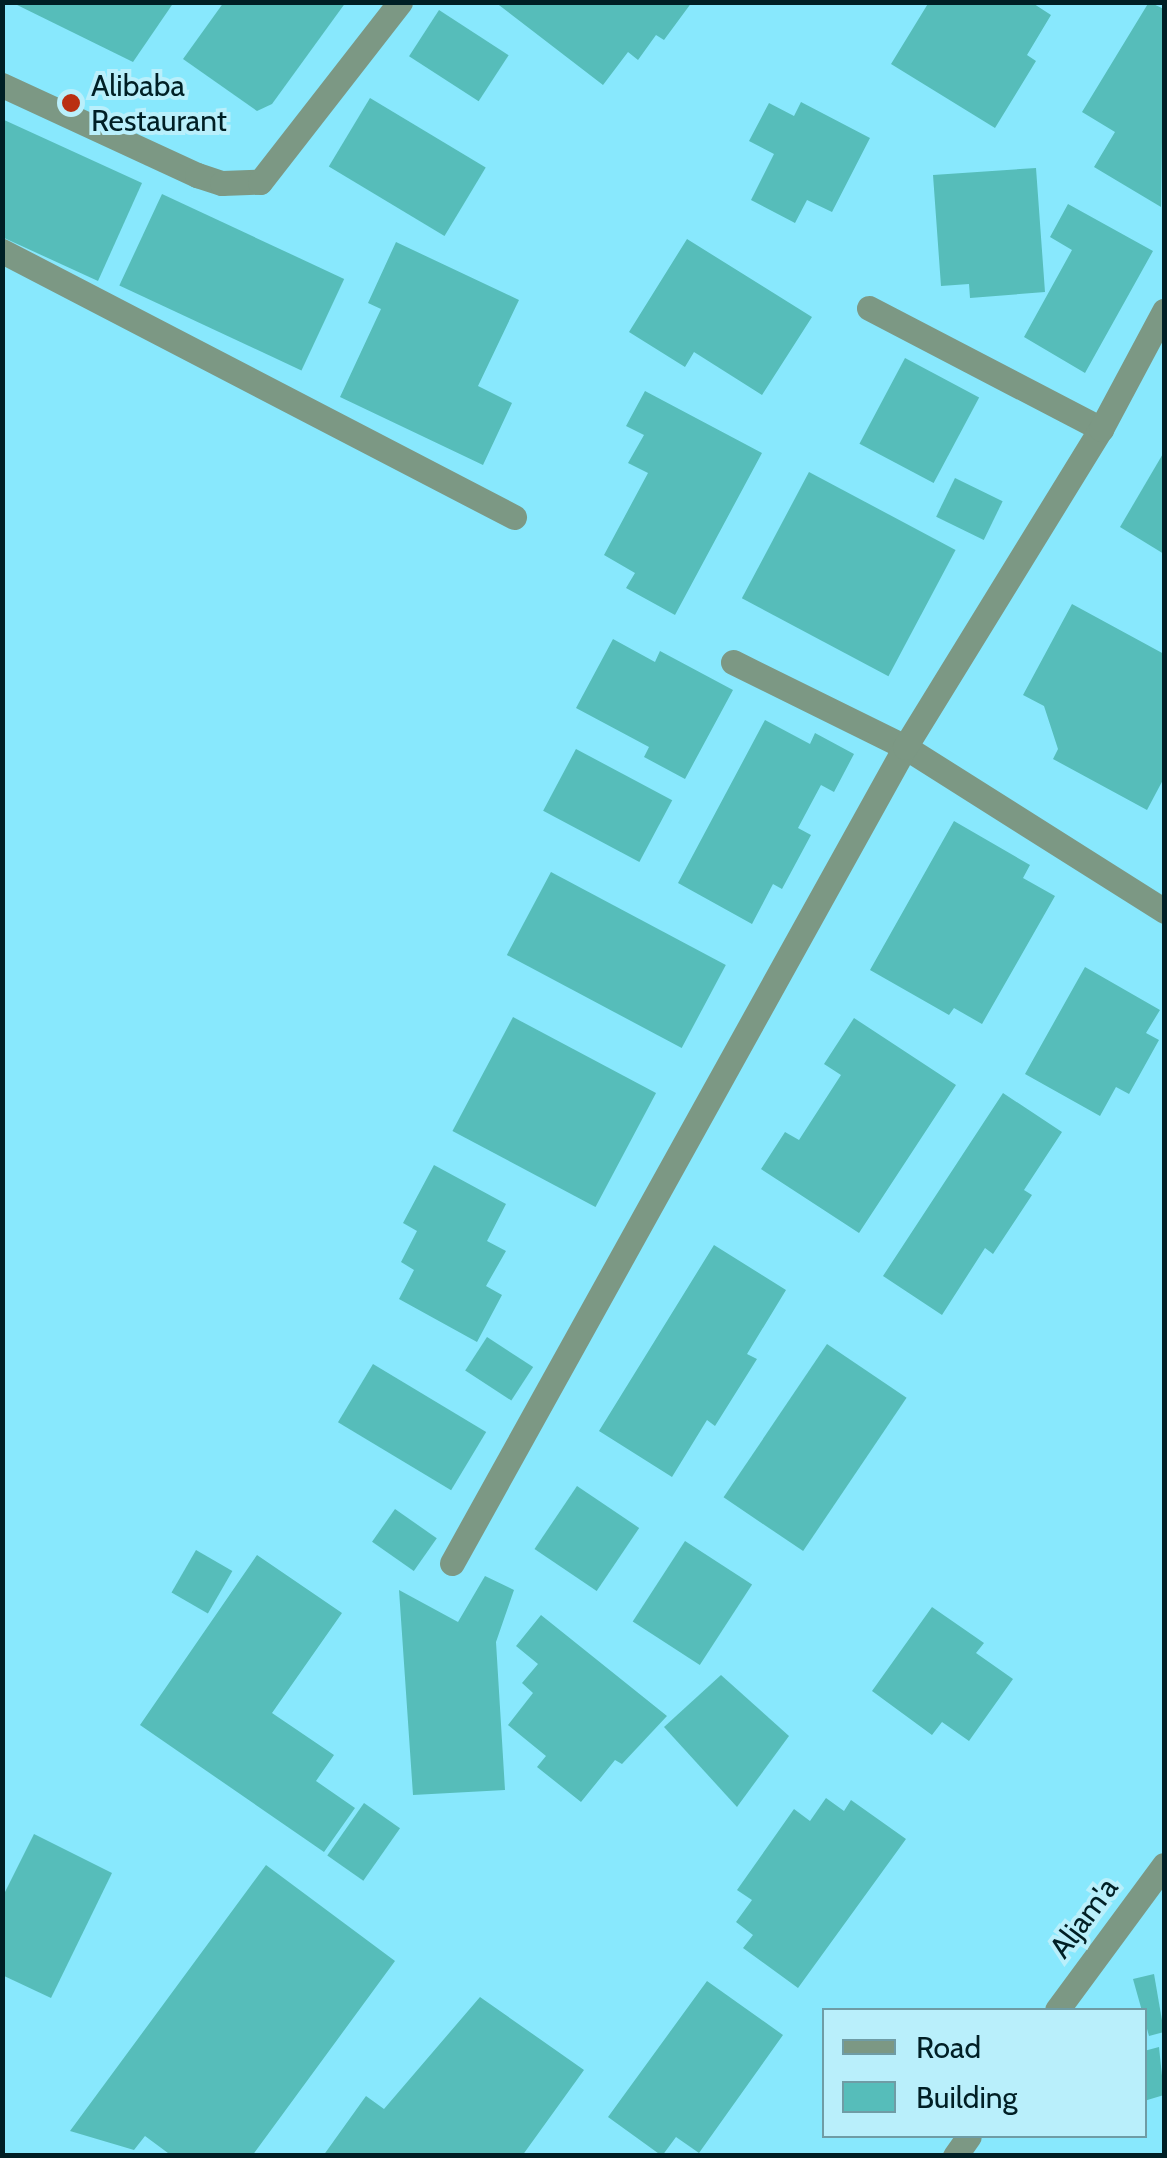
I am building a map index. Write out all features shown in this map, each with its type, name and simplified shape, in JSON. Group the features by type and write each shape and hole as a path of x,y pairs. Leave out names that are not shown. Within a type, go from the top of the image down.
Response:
{"street":[{"path":"2,85 198,175 222,183 260,182 400,2"},
{"path":"2,251 193,345 514,518"},
{"path":"869,308 1101,429"},
{"path":"452,1563 905,747 1101,429 1164,311"},
{"path":"733,662 905,747 1164,911"},
{"name":"Aljam'a","path":"1058,2008 1164,1865"}],"building":[{"path":"11,2 174,2 133,62"},
{"path":"224,2 346,2 272,104 257,111 183,59"},
{"path":"495,2 692,2 664,40 656,35 638,60 628,52 603,85"},
{"path":"929,2 1031,2 1051,15 1027,55 1036,61 995,128 891,64"},
{"path":"1149,2 1164,9 1161,207 1094,167 1115,132 1082,112"},
{"path":"439,10 509,55 479,101 409,56"},
{"path":"370,98 486,168 445,236 329,167"},
{"path":"801,102 870,138 832,212 807,200 795,223 751,200 774,154 749,141 769,103 794,116"},
{"path":"2,119 142,183 98,281 2,237"},
{"path":"1036,168 1045,292 970,298 969,284 941,286 933,175"},
{"path":"162,194 344,279 301,370 119,286"},
{"path":"1068,204 1153,251 1085,373 1024,337 1072,250 1050,237"},
{"path":"687,239 812,317 762,395 694,352 685,367 629,332"},
{"path":"396,242 519,300 478,386 512,403 483,465 340,397 381,309 368,303"},
{"path":"905,358 979,397 934,483 859,444"},
{"path":"645,391 762,453 675,615 626,588 635,573 604,555 648,473 628,463 644,435 626,426"},
{"path":"1164,452 1164,554 1120,527"},
{"path":"809,472 956,550 888,676 742,598"},
{"path":"955,478 1003,501 984,540 936,517"},
{"path":"1072,604 1164,654 1164,778 1147,810 1053,759 1058,749 1044,706 1023,695"},
{"path":"613,639 655,662 660,651 733,690 685,779 644,757 649,747 576,708"},
{"path":"765,720 810,744 815,733 854,754 834,792 821,785 798,828 811,835 782,889 773,884 752,924 678,883"},
{"path":"576,749 672,800 639,862 543,811"},
{"path":"954,821 1030,865 1023,878 1055,896 982,1024 954,1008 949,1015 870,970"},
{"path":"551,872 726,965 682,1048 507,955"},
{"path":"1085,967 1160,1010 1146,1033 1159,1040 1129,1094 1116,1087 1100,1116 1025,1074"},
{"path":"513,1017 656,1093 595,1207 452,1131"},
{"path":"854,1018 956,1085 859,1233 761,1169 785,1132 799,1140 841,1075 824,1064"},
{"path":"1003,1093 1062,1132 1024,1190 1032,1195 993,1254 985,1248 942,1315 883,1276"},
{"path":"434,1165 506,1204 487,1241 506,1251 486,1286 502,1295 477,1342 399,1299 414,1270 401,1262 417,1231 403,1223"},
{"path":"714,1245 786,1290 747,1354 757,1359 715,1426 707,1420 672,1477 599,1431"},
{"path":"487,1337 533,1367 511,1401 465,1371"},
{"path":"827,1344 907,1398 803,1551 724,1497"},
{"path":"373,1364 486,1432 451,1490 338,1422"},
{"path":"577,1486 639,1528 597,1591 535,1549"},
{"path":"395,1509 437,1538 414,1571 372,1542"},
{"path":"685,1541 752,1585 700,1665 633,1622"},
{"path":"196,1550 232,1571 208,1613 172,1592"},
{"path":"257,1555 342,1613 272,1713 334,1755 316,1781 355,1808 324,1852 140,1725"},
{"path":"485,1576 514,1590 496,1642 505,1790 413,1795 399,1590 458,1622"},
{"path":"932,1607 984,1643 976,1653 1013,1679 969,1741 942,1722 932,1735 872,1691"},
{"path":"541,1615 667,1716 622,1764 615,1760 581,1802 537,1767 546,1756 508,1725 533,1693 522,1683 538,1664 516,1646"},
{"path":"721,1675 789,1736 737,1807 664,1727"},
{"path":"826,1798 844,1811 851,1800 906,1839 798,1988 743,1948 753,1935 736,1922 752,1900 737,1890 794,1809 810,1821"},
{"path":"364,1803 400,1828 363,1881 327,1855"},
{"path":"34,1834 112,1873 51,1998 2,1975 2,1898"},
{"path":"266,1865 395,1961 252,2156 172,2156 145,2136 134,2150 70,2131"},
{"path":"1154,1974 1164,2032 1149,2036 1147,2008 1141,2008 1133,1979"},
{"path":"707,1981 783,2035 699,2153 676,2137 662,2156 608,2117"},
{"path":"480,1997 584,2070 522,2156 323,2156 366,2096 384,2109"},
{"path":"1159,2047 1164,2095 1147,2100 1147,2050"}],"place":[{"name":"Alibaba Restaurant","path":"71,103"}]}
